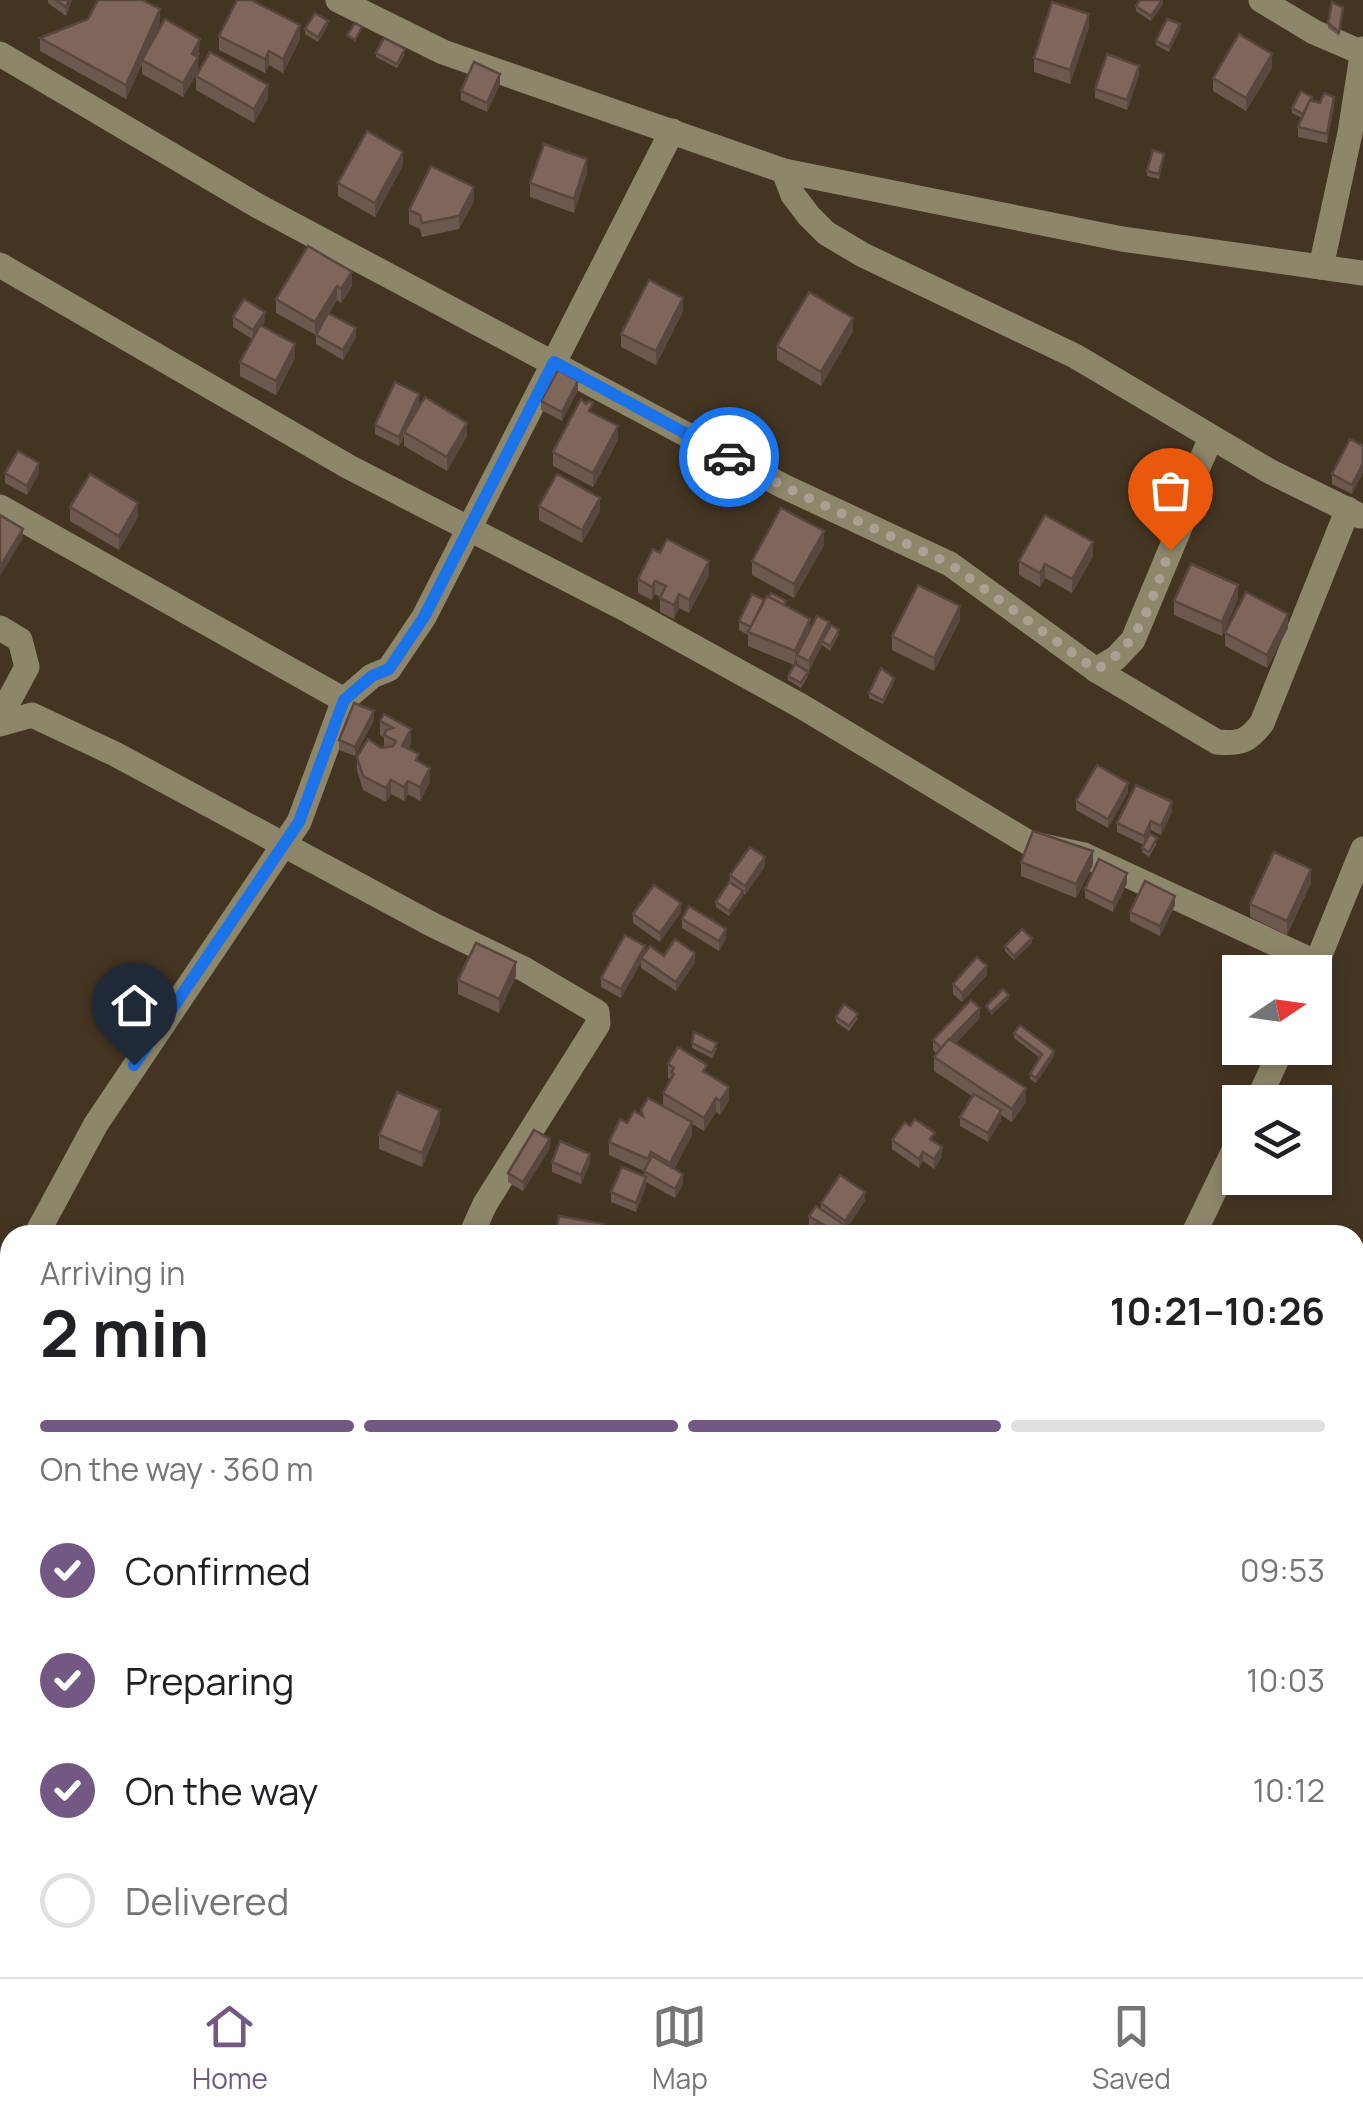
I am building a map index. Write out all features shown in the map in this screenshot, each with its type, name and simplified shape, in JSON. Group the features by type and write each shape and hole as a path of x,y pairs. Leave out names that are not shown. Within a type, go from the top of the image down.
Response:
{"street":[{"path":"338,0 376,9 443,52 784,172 1122,239 1363,273"},
{"path":"1261,0 1314,32 1363,51 1321,267"},
{"path":"0,54 258,206 783,486 950,564 1096,670 1217,742 1238,744 1250,738 1262,723 1356,513 1269,471 1074,356 863,255 809,216 793,194 784,172"},
{"path":"41,1225 96,1124 305,808 344,700 372,676 389,669 404,650 672,131"},
{"path":"0,265 348,467 469,527 801,706 1029,842 1084,854 1289,955"},
{"path":"1096,670 1116,658 1133,640 1211,438"},
{"path":"0,507 344,700"},
{"path":"0,628 20,640 27,667 0,720"},
{"path":"0,720 32,715 215,806 597,1012 600,1017 560,1088 476,1225"},
{"path":"1320,955 1363,849"},
{"path":"1198,1225 1222,1175"}],"building":[{"path":"98,0 142,0 160,9 126,85 40,38 88,19"},
{"path":"237,0 251,0 300,25 283,59 269,51 265,59 219,36"},
{"path":"1140,0 1162,0 1151,16 1136,6"},
{"path":"1052,2 1089,14 1070,70 1034,58"},
{"path":"1332,2 1343,8 1339,32 1328,23"},
{"path":"315,13 328,21 318,37 305,29"},
{"path":"165,19 200,39 192,54 198,57 183,83 142,60"},
{"path":"1167,19 1180,24 1169,47 1156,41"},
{"path":"355,23 362,27 355,40 347,35"},
{"path":"1239,34 1272,54 1246,98 1213,78"},
{"path":"384,38 405,49 397,64 376,53"},
{"path":"210,52 268,85 254,109 196,76"},
{"path":"1107,54 1139,66 1127,100 1095,89"},
{"path":"474,62 500,74 487,103 461,91"},
{"path":"1301,91 1312,97 1303,114 1292,108"},
{"path":"1324,93 1334,97 1327,134 1298,127 1310,100 1320,103"},
{"path":"367,131 403,152 375,203 338,183"},
{"path":"544,144 587,159 574,199 530,183"},
{"path":"1153,150 1164,154 1159,174 1147,171"},
{"path":"431,166 474,187 459,216 422,223 420,215 409,210"},
{"path":"308,246 352,272 341,289 337,286 315,322 276,299"},
{"path":"649,280 683,298 656,351 621,334"},
{"path":"809,292 853,318 821,372 777,346"},
{"path":"244,299 265,312 253,330 233,317"},
{"path":"328,313 356,328 343,350 316,335"},
{"path":"260,325 295,344 276,381 240,362"},
{"path":"558,370 578,381 562,412 541,401"},
{"path":"395,382 419,394 399,437 375,425"},
{"path":"425,397 467,423 447,457 404,432"},
{"path":"581,399 586,404 593,403 589,411 618,426 593,473 553,452"},
{"path":"1350,439 1363,446 1363,463 1352,485 1332,474"},
{"path":"18,451 39,463 27,486 5,473"},
{"path":"90,474 138,503 119,536 70,507"},
{"path":"557,474 600,498 582,530 539,506"},
{"path":"781,508 824,531 794,584 752,561"},
{"path":"0,515 23,529 0,567"},
{"path":"1045,515 1093,542 1072,579 1045,564 1040,573 1019,561"},
{"path":"667,539 709,561 689,600 679,594 674,605 660,598 666,586 655,581 652,587 638,579 653,549 660,553"},
{"path":"1191,564 1238,585 1222,622 1174,601"},
{"path":"918,585 960,606 934,658 892,636"},
{"path":"1246,592 1288,614 1267,655 1225,633"},
{"path":"771,593 786,601 784,605 769,597"},
{"path":"752,594 764,600 751,627 739,621"},
{"path":"767,596 810,619 795,651 748,632"},
{"path":"817,616 829,622 809,661 797,655"},
{"path":"831,625 839,630 830,646 822,641"},
{"path":"795,664 808,672 801,683 788,676"},
{"path":"881,668 894,678 883,700 869,693"},
{"path":"354,703 374,711 355,747 339,740"},
{"path":"384,714 411,729 402,746 419,754 416,760 430,768 420,787 408,781 404,787 391,780 386,788 363,776 357,757 368,739 381,748 393,746 396,741 384,735 393,728 380,721"},
{"path":"1097,765 1128,783 1108,819 1076,801"},
{"path":"1136,785 1172,802 1161,826 1151,821 1144,836 1117,823"},
{"path":"1033,831 1093,851 1076,884 1021,862"},
{"path":"1150,834 1157,838 1149,852 1142,848"},
{"path":"750,847 765,857 745,886 730,875"},
{"path":"1274,852 1311,869 1287,921 1250,904"},
{"path":"1099,859 1127,873 1113,903 1085,889"},
{"path":"1145,881 1175,896 1160,926 1130,912"},
{"path":"729,882 743,891 729,911 716,902"},
{"path":"654,885 681,903 660,933 633,914"},
{"path":"689,906 726,929 719,941 682,919"},
{"path":"1022,929 1032,938 1014,956 1005,946"},
{"path":"625,935 645,946 621,989 601,978"},
{"path":"675,939 695,953 676,982 641,958 650,946 664,956"},
{"path":"476,943 516,962 499,999 458,980"},
{"path":"977,957 987,966 962,993 953,984"},
{"path":"1003,989 1009,995 991,1012 986,1006"},
{"path":"971,1000 980,1008 941,1048 933,1040"},
{"path":"844,1004 858,1014 849,1026 836,1017"},
{"path":"1020,1025 1054,1051 1036,1078 1030,1074 1042,1054 1014,1033"},
{"path":"694,1032 717,1043 712,1053 692,1043"},
{"path":"949,1039 1026,1088 1012,1109 934,1057"},
{"path":"678,1047 707,1065 703,1071 729,1087 720,1101 716,1098 704,1118 663,1093 674,1074 674,1068 668,1064"},
{"path":"397,1092 440,1110 422,1153 379,1135"},
{"path":"974,1094 1001,1110 988,1133 960,1117"},
{"path":"648,1098 692,1122 670,1163 651,1152 648,1159 609,1142 620,1119 627,1123 634,1111 643,1116 641,1110"},
{"path":"915,1119 935,1133 930,1139 942,1147 934,1159 923,1152 919,1159 892,1140 905,1122 910,1126"},
{"path":"534,1130 550,1139 523,1182 508,1173"},
{"path":"560,1141 590,1154 581,1175 552,1162"},
{"path":"652,1156 683,1174 675,1189 644,1171"},
{"path":"622,1167 646,1177 636,1203 611,1192"},
{"path":"840,1175 865,1192 845,1221 821,1203"},
{"path":"816,1206 844,1225 824,1225 809,1216"},
{"path":"559,1216 604,1224 604,1225 557,1225"}],"way so far":[{"path":"729,457 950,564 1096,670 1116,658 1133,640 1170,550"}],"route":[{"path":"134,1065 299,822 344,700 372,676 389,669 424,617 554,362 729,457"}]}
